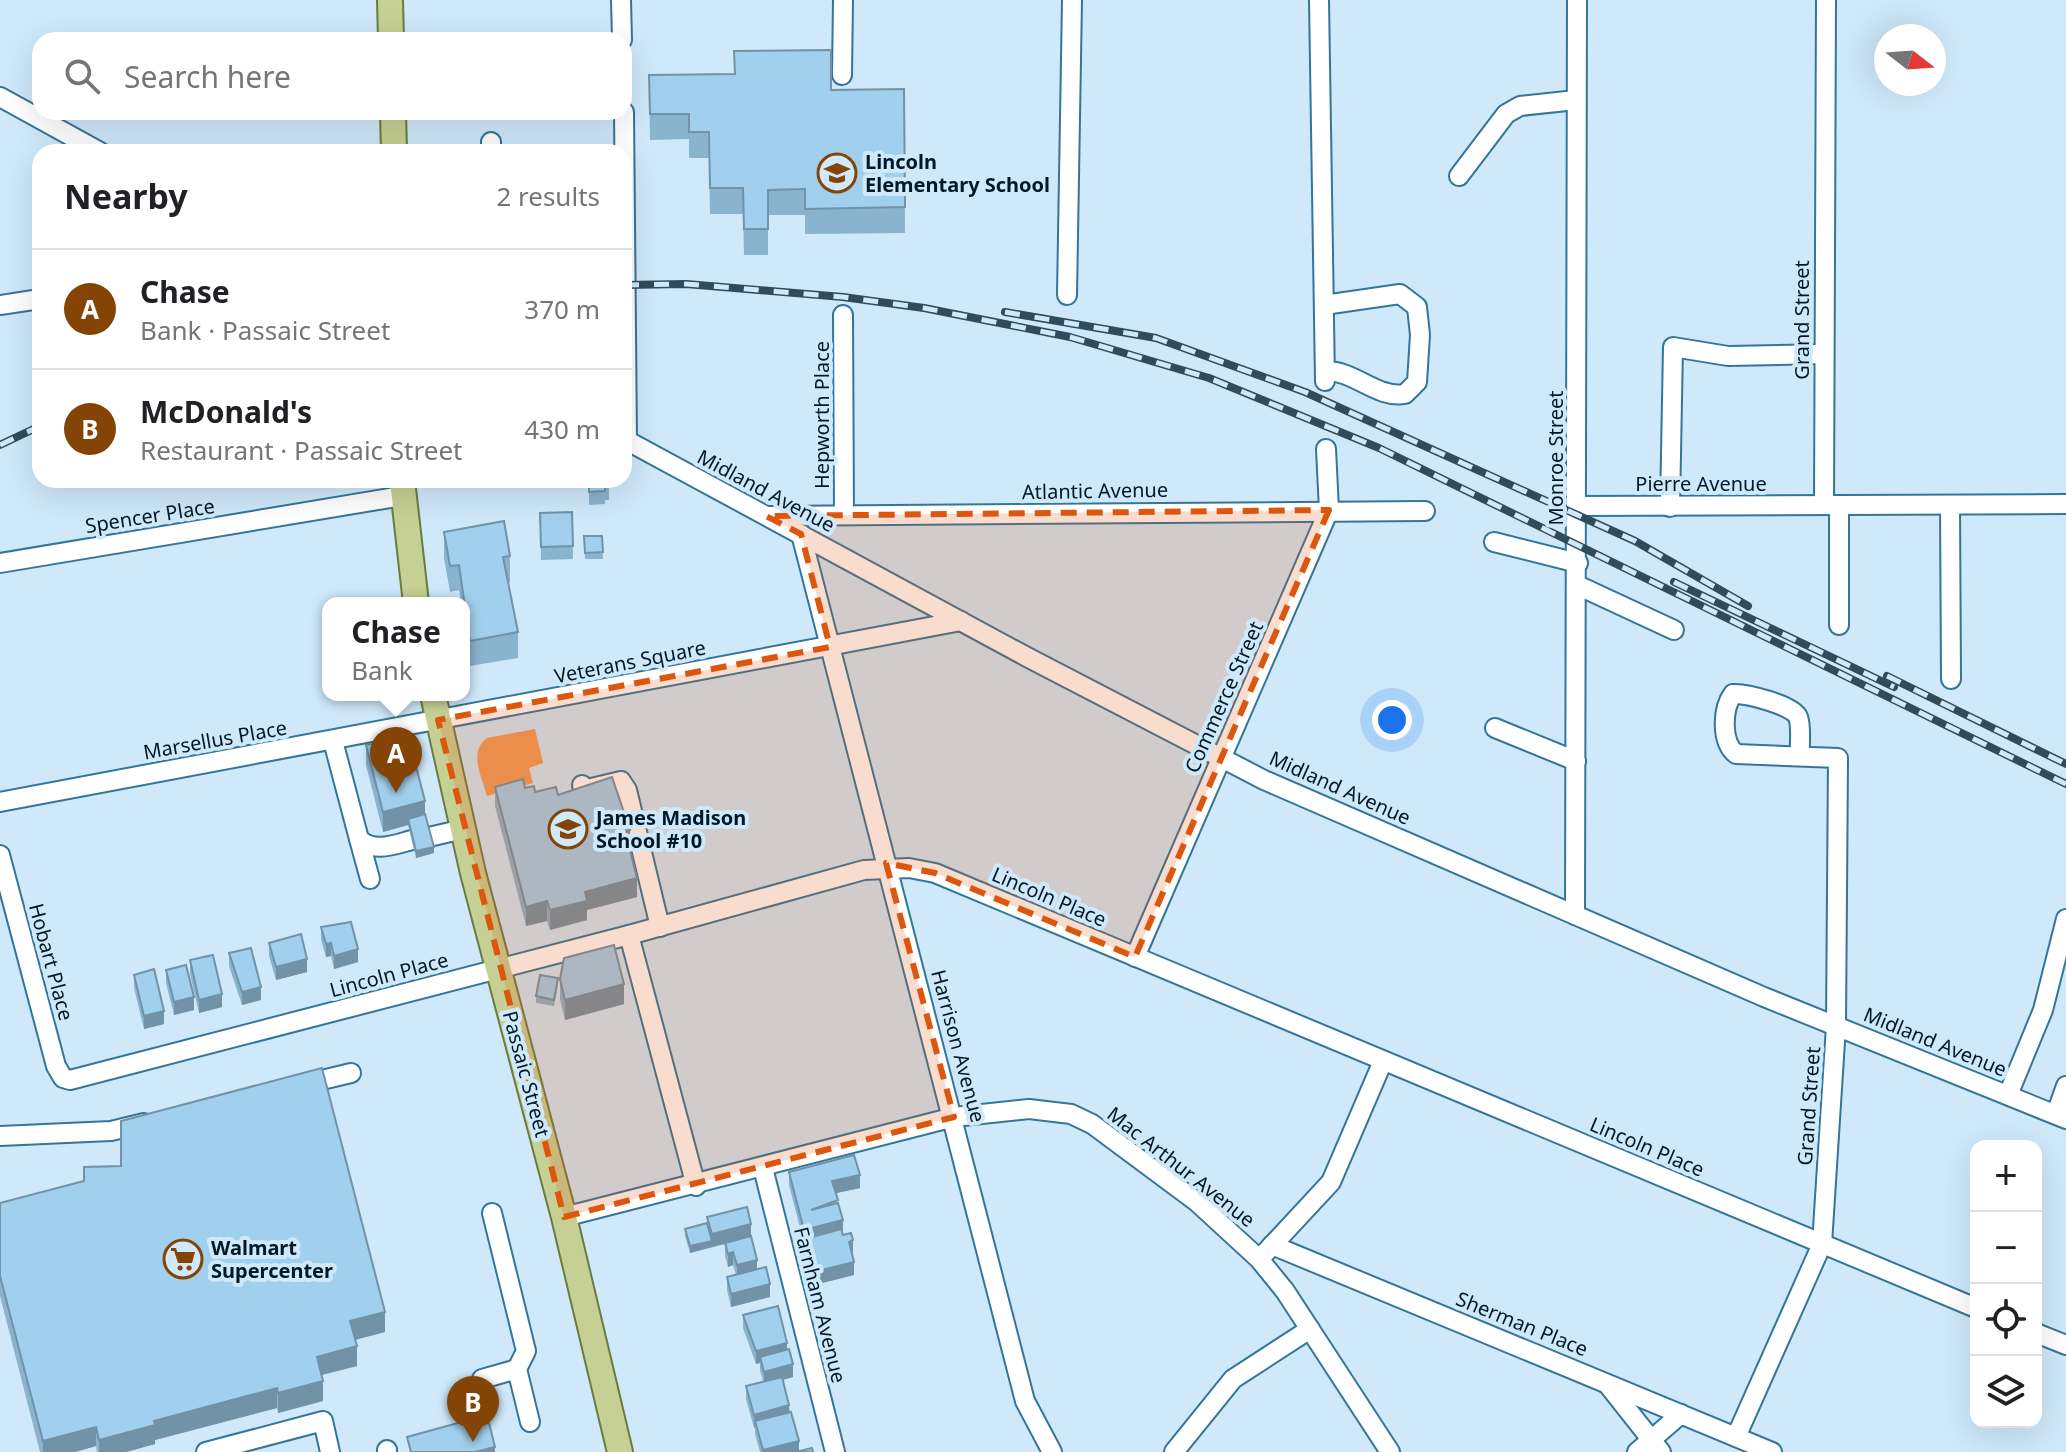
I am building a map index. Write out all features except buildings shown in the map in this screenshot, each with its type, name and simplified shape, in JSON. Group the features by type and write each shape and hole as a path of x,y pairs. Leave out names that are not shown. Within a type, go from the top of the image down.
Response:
{"main road":[{"path":"390,0 391,32"},
{"path":"393,120 394,144"},
{"path":"402,488 415,597"},
{"name":"Passaic Street","path":"434,701 463,829 564,1217 620,1452"}],"street":[{"path":"621,0 622,32"},
{"path":"842,75 843,0"},
{"path":"1067,295 1072,0"},
{"path":"1319,0 1325,376 1347,375 1390,394 1405,394 1417,382 1420,335 1417,307 1400,294 1324,305"},
{"name":"Monroe Street","path":"1575,915 1577,0"},
{"name":"Grand Street","path":"1826,0 1824,354 1839,625"},
{"path":"0,97 32,115"},
{"path":"1459,176 1506,114 1520,106 1576,100"},
{"path":"42,120 85,144"},
{"path":"624,120 624,144"},
{"path":"0,305 32,300"},
{"name":"Hepworth Place","path":"843,315 844,515"},
{"path":"1670,507 1673,347 1728,356 1824,354"},
{"name":"Midland Avenue","path":"632,443 1264,780 1836,1026 2061,1116"},
{"name":"Commerce Street","path":"1135,957 1329,510 1326,449"},
{"name":"Spencer Place","path":"0,563 402,488"},
{"name":"Pierre Avenue","path":"1578,506 2066,504"},
{"path":"1950,505 1951,679"},
{"name":"Atlantic Avenue","path":"766,516 1425,511"},
{"path":"801,534 830,647"},
{"path":"1494,542 1578,563"},
{"path":"1577,585 1674,630"},
{"name":"Veterans Square","path":"438,720 961,621"},
{"name":"Harrison Avenue","path":"830,647 1025,1401 1052,1452"},
{"path":"1745,693 1792,710 1798,718 1800,756 1732,751 1726,740 1727,702 1733,694 1745,693"},
{"name":"Marsellus Place","path":"0,802 438,720"},
{"path":"1495,728 1576,761"},
{"path":"333,741 370,879"},
{"name":"Grand Street","path":"1736,1437 1822,1244 1836,1026 1838,758 1800,756"},
{"path":"582,785 583,790 621,781 627,790 660,927"},
{"path":"359,839 370,847 380,848 463,829"},
{"name":"Hobart Place","path":"0,855 56,1066 63,1078"},
{"name":"Lincoln Place","path":"63,1078 91,1075 660,927 864,870 887,867 935,873 1970,1306"},
{"path":"2008,1095 2043,1010 2066,919"},
{"path":"629,935 696,1186"},
{"path":"1259,1259 1331,1182 1383,1061"},
{"path":"276,1091 351,1073"},
{"path":"2061,1116 2066,1086"},
{"name":"Mac Arthur Avenue","path":"564,1217 696,1186 954,1117 1051,1110 1092,1124 1197,1202 1259,1259 1310,1329 1390,1452"},
{"path":"0,1136 111,1131 156,1120"},
{"name":"Farnham Avenue","path":"763,1168 835,1452"},
{"path":"492,1213 526,1351 517,1369 530,1422"},
{"name":"Sherman Place","path":"1272,1245 1772,1452"},
{"path":"1174,1452 1233,1379 1310,1329"},
{"path":"2042,1335 2066,1345"},
{"path":"482,1379 517,1369"},
{"path":"1607,1383 1656,1446"},
{"path":"1637,1452 1656,1446 1681,1414"},
{"path":"206,1452 323,1421 330,1452"}],"highlighted area":[{"path":"1329,510 1135,957 935,873 886,863 954,1117 564,1217 438,720 830,647 801,534 766,516"}],"shaded area":[{"path":"535,729 543,763 529,768 533,783 487,796 477,757 481,744 487,738"}],"railway":[{"path":"632,285 686,284 843,297 924,308 1070,337 1209,378 1379,448 2066,784"},
{"path":"1005,312 1156,338 1305,392 1635,541 1748,606"},
{"path":"0,445 32,430"},
{"path":"1674,582 1894,687"},
{"path":"1887,676 2066,764"}],"place":[{"name":"Lincoln Elementary School","path":"837,173"},
{"name":"Chase","path":"396,793"},
{"name":"James Madison School #10","path":"568,829"},
{"name":"Walmart Supercenter","path":"183,1259"},
{"name":"McDonald's","path":"473,1442"}]}
